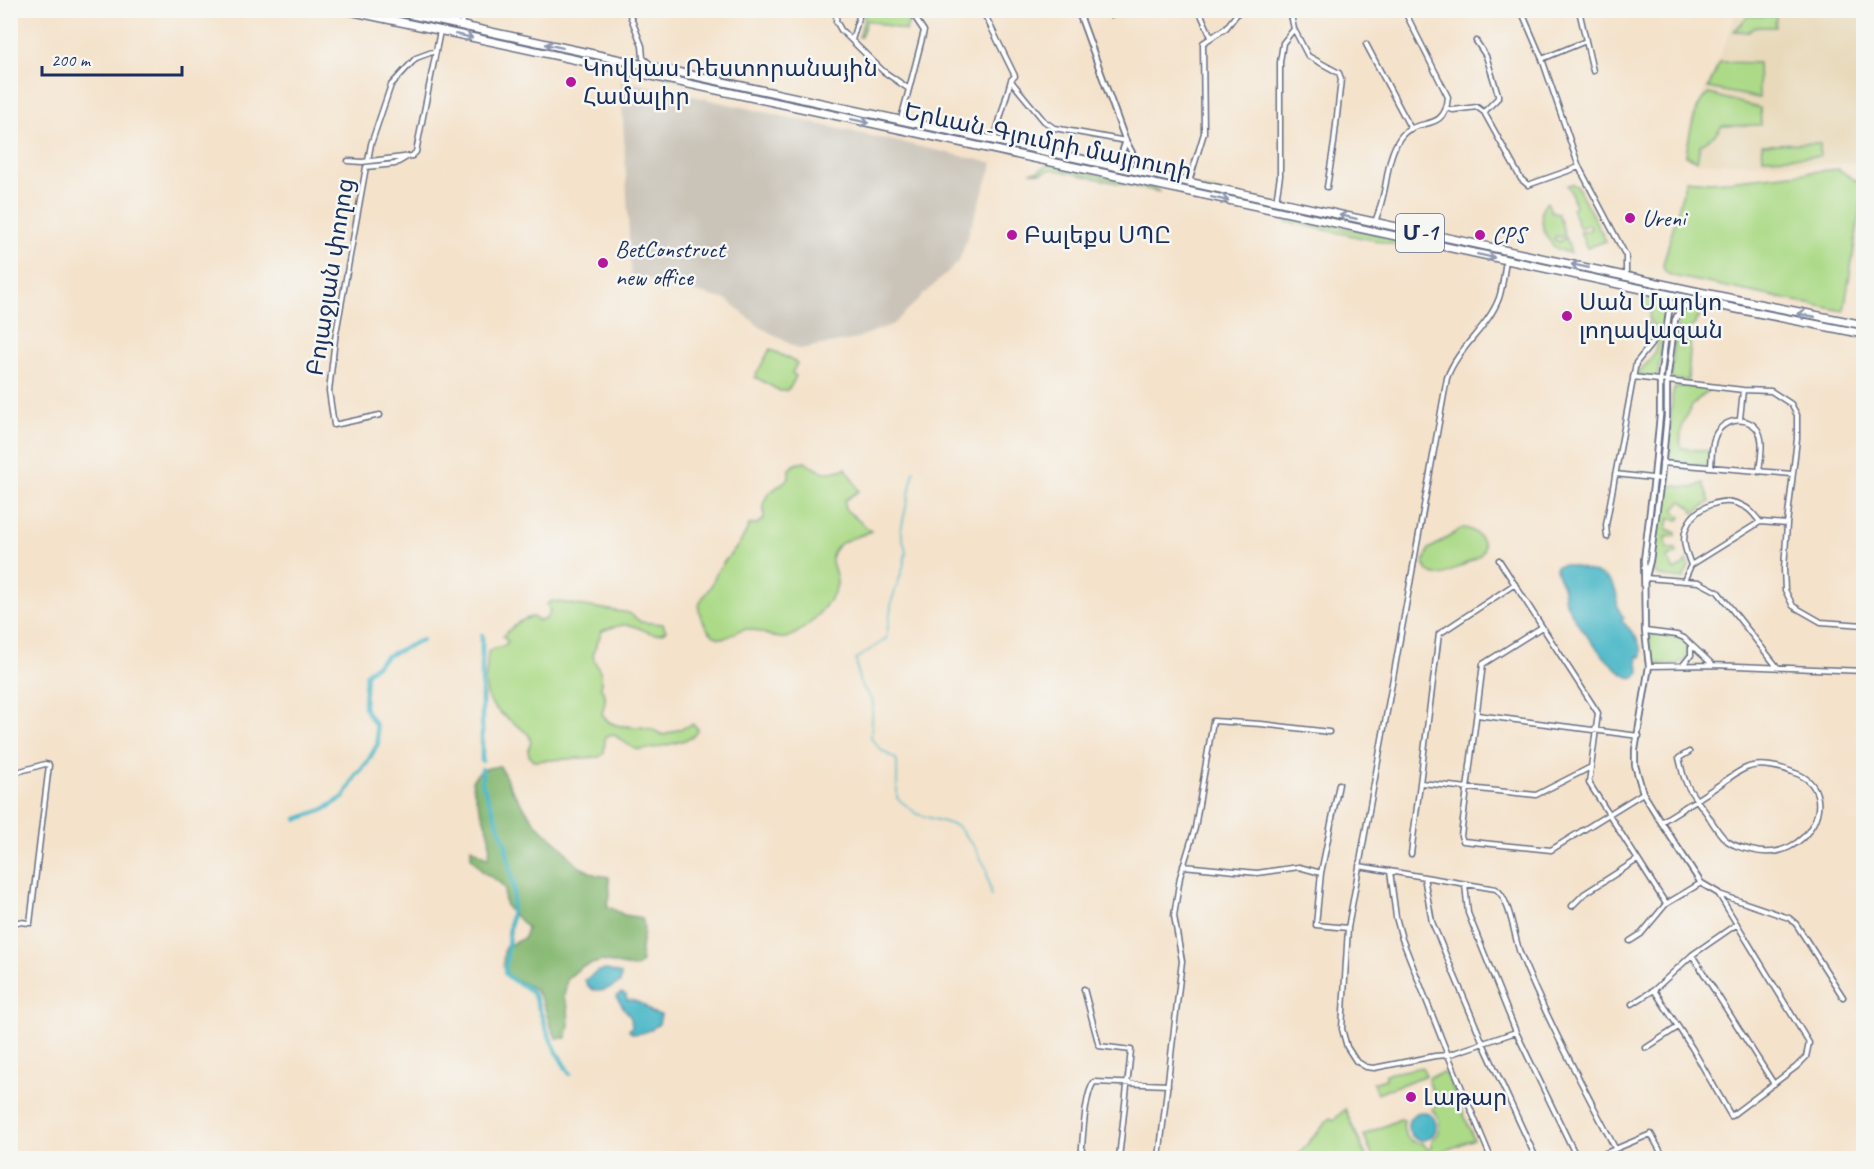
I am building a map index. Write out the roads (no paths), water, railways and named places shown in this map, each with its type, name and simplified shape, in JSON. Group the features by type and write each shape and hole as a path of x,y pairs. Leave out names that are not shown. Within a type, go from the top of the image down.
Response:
{"highway":[{"name":"Երևան-Գյումրի մայրուղի","path":"345,10 363,12 440,31 1781,319"},
{"name":"Երևան-Գյումրի մայրուղի","path":"389,10 1783,310"},
{"path":"896,129 899,120"},
{"path":"1429,244 1431,235"},
{"path":"1608,282 1610,273"},
{"path":"1781,319 1783,310"},
{"name":"Մ-1","path":"1783,310 1863,325"},
{"name":"Մ-1","path":"1781,319 1863,334"}],"street":[{"path":"461,26 464,10"},
{"path":"837,10 836,21 841,30 883,71 909,89"},
{"path":"852,40 861,10"},
{"path":"899,120 924,31 910,10"},
{"path":"976,10 984,15 991,25 1015,76 1011,80 994,141"},
{"path":"1078,10 1126,141 1142,172"},
{"path":"1100,10 1111,15 1119,10"},
{"path":"1199,10 1211,37"},
{"path":"1189,183 1204,133 1203,43 1226,28 1240,10"},
{"path":"1290,10 1294,29 1308,56 1339,73 1341,79 1327,187"},
{"path":"1375,223 1384,195 1389,165 1400,138 1411,129 1442,118 1448,97 1404,10"},
{"path":"1521,10 1542,59 1579,167 1626,256 1626,276"},
{"path":"1579,10 1593,72"},
{"path":"630,12 642,46 643,58 654,68"},
{"path":"1276,202 1280,176 1280,62 1283,43 1294,29"},
{"path":"407,157 416,152 440,31"},
{"path":"1476,41 1486,56 1498,94 1498,98 1485,114"},
{"path":"1542,59 1586,41"},
{"path":"1366,44 1411,129"},
{"path":"368,161 371,144 391,85 416,58 436,51"},
{"path":"1011,80 1044,121 1054,128 1126,141"},
{"path":"1446,108 1453,110 1479,107 1521,179 1528,185 1579,167"},
{"path":"1110,166 1120,158 1126,141"},
{"name":"Բոյաջյան փողոց","path":"348,161 407,157"},
{"name":"Բոյաջյան փողոց","path":"380,415 334,425 329,391 335,339 366,167 395,164 407,157"},
{"path":"1506,260 1497,302 1487,320 1454,362 1447,378 1348,928 1342,1029 1347,1047 1356,1061 1366,1067 1374,1068 1448,1055 1516,1032"},
{"path":"1658,293 1669,311 1660,380 1660,415 1644,560 1645,631 1649,666 1635,750 1635,765 1642,793 1701,883 1718,893 1789,918 1796,924 1843,997"},
{"path":"1645,580 1661,479 1667,416 1667,381 1676,315 1681,309 1698,301"},
{"path":"1607,537 1606,525 1636,363 1653,342"},
{"path":"1633,377 1743,390 1771,391 1791,404 1797,415 1797,439 1787,524 1785,590 1793,606 1821,622 1863,625"},
{"path":"1740,419 1743,390"},
{"path":"1711,468 1714,437 1724,423 1740,419 1754,426 1761,439 1759,471"},
{"path":"1662,463 1792,474"},
{"path":"1616,474 1661,479"},
{"path":"1691,565 1684,542 1685,529 1692,517 1702,508 1715,502 1728,501 1743,505 1760,522"},
{"path":"1684,581 1691,565 1760,522 1787,524"},
{"path":"1499,560 1598,712 1588,783 1666,904"},
{"path":"1645,580 1700,582 1718,592 1778,668"},
{"path":"1411,854 1439,633 1515,584"},
{"path":"1542,627 1483,664 1461,837 1463,841 1551,850 1642,793"},
{"path":"1645,631 1677,635 1688,640 1713,665"},
{"path":"1682,665 1691,655 1690,644"},
{"path":"1649,666 1713,665 1863,671"},
{"path":"1477,716 1638,736"},
{"path":"1159,1158 1182,961 1174,916 1183,866 1196,828 1213,721 1329,732"},
{"path":"1661,822 1697,800 1744,769 1769,766 1797,773 1809,781 1816,790 1817,812 1811,828 1796,845 1781,851 1761,852 1744,849 1728,842 1722,836 1697,800 1685,781 1679,758 1689,752"},
{"path":"10,774 45,764 49,765 30,924 10,921"},
{"path":"1421,783 1536,795 1591,767"},
{"path":"1338,784 1321,873 1316,925 1348,928"},
{"path":"1572,906 1584,894 1637,860"},
{"path":"1183,866 1257,873 1299,867 1321,873"},
{"path":"1359,866 1496,889 1501,893 1505,900 1514,938 1529,975 1615,1148"},
{"path":"1390,871 1396,917 1402,939 1491,1158"},
{"path":"1424,877 1432,922 1483,1043 1536,1158"},
{"path":"1630,941 1641,934 1666,904 1701,883"},
{"path":"1465,884 1468,913 1516,1032 1577,1158"},
{"path":"1654,990 1731,1116 1806,1057 1809,1043 1718,893"},
{"path":"1632,1004 1654,990 1692,955 1737,924"},
{"path":"1692,955 1774,1084"},
{"path":"1084,989 1099,1046 1131,1050 1119,1158"},
{"path":"1646,1048 1678,1027"},
{"path":"1081,1158 1086,1108 1091,1085 1094,1082 1168,1085"},
{"path":"1594,1158 1651,1134 1664,1158"}],"water":[{"path":"1564,564 1594,572 1613,585 1618,607 1624,618 1621,620 1636,637 1640,646 1641,657 1637,656 1638,675 1631,678 1623,674 1604,657 1578,623 1564,599 1557,573 1556,566"},
{"path":"607,970 621,974 620,983 601,991 588,986 585,980 598,971"},
{"path":"621,993 626,995 627,1000 644,1005 651,1012 661,1015 659,1024 641,1033 630,1032 631,1018 617,998"},
{"path":"1422,1112 1432,1116 1436,1126 1432,1136 1422,1140 1412,1136 1408,1126 1412,1116"}],"waterway":[{"path":"914,471 901,530 906,552 892,600 886,639 856,659 859,681 873,702 871,738 881,750 897,760 897,798 917,814 957,826 974,846 986,868 991,896"},
{"path":"482,635 482,761"},
{"path":"297,819 323,810 344,797 378,743 376,726 364,707 366,674 387,656 422,640"},
{"path":"482,769 482,783 505,842 514,889 505,973 534,996 551,1040 570,1074"}],"place":[{"name":"Կովկաս Ռեստորանային Համալիր","path":"571,82"},
{"name":"Ureni","path":"1630,218"},
{"name":"Բալեքս ՍՊԸ","path":"1012,235"},
{"name":"CPS","path":"1480,235"},
{"name":"BetConstruct new office","path":"603,263"},
{"name":"Սան Մարկո լողավազան","path":"1567,316"},
{"name":"Լաթար","path":"1411,1097"}]}
